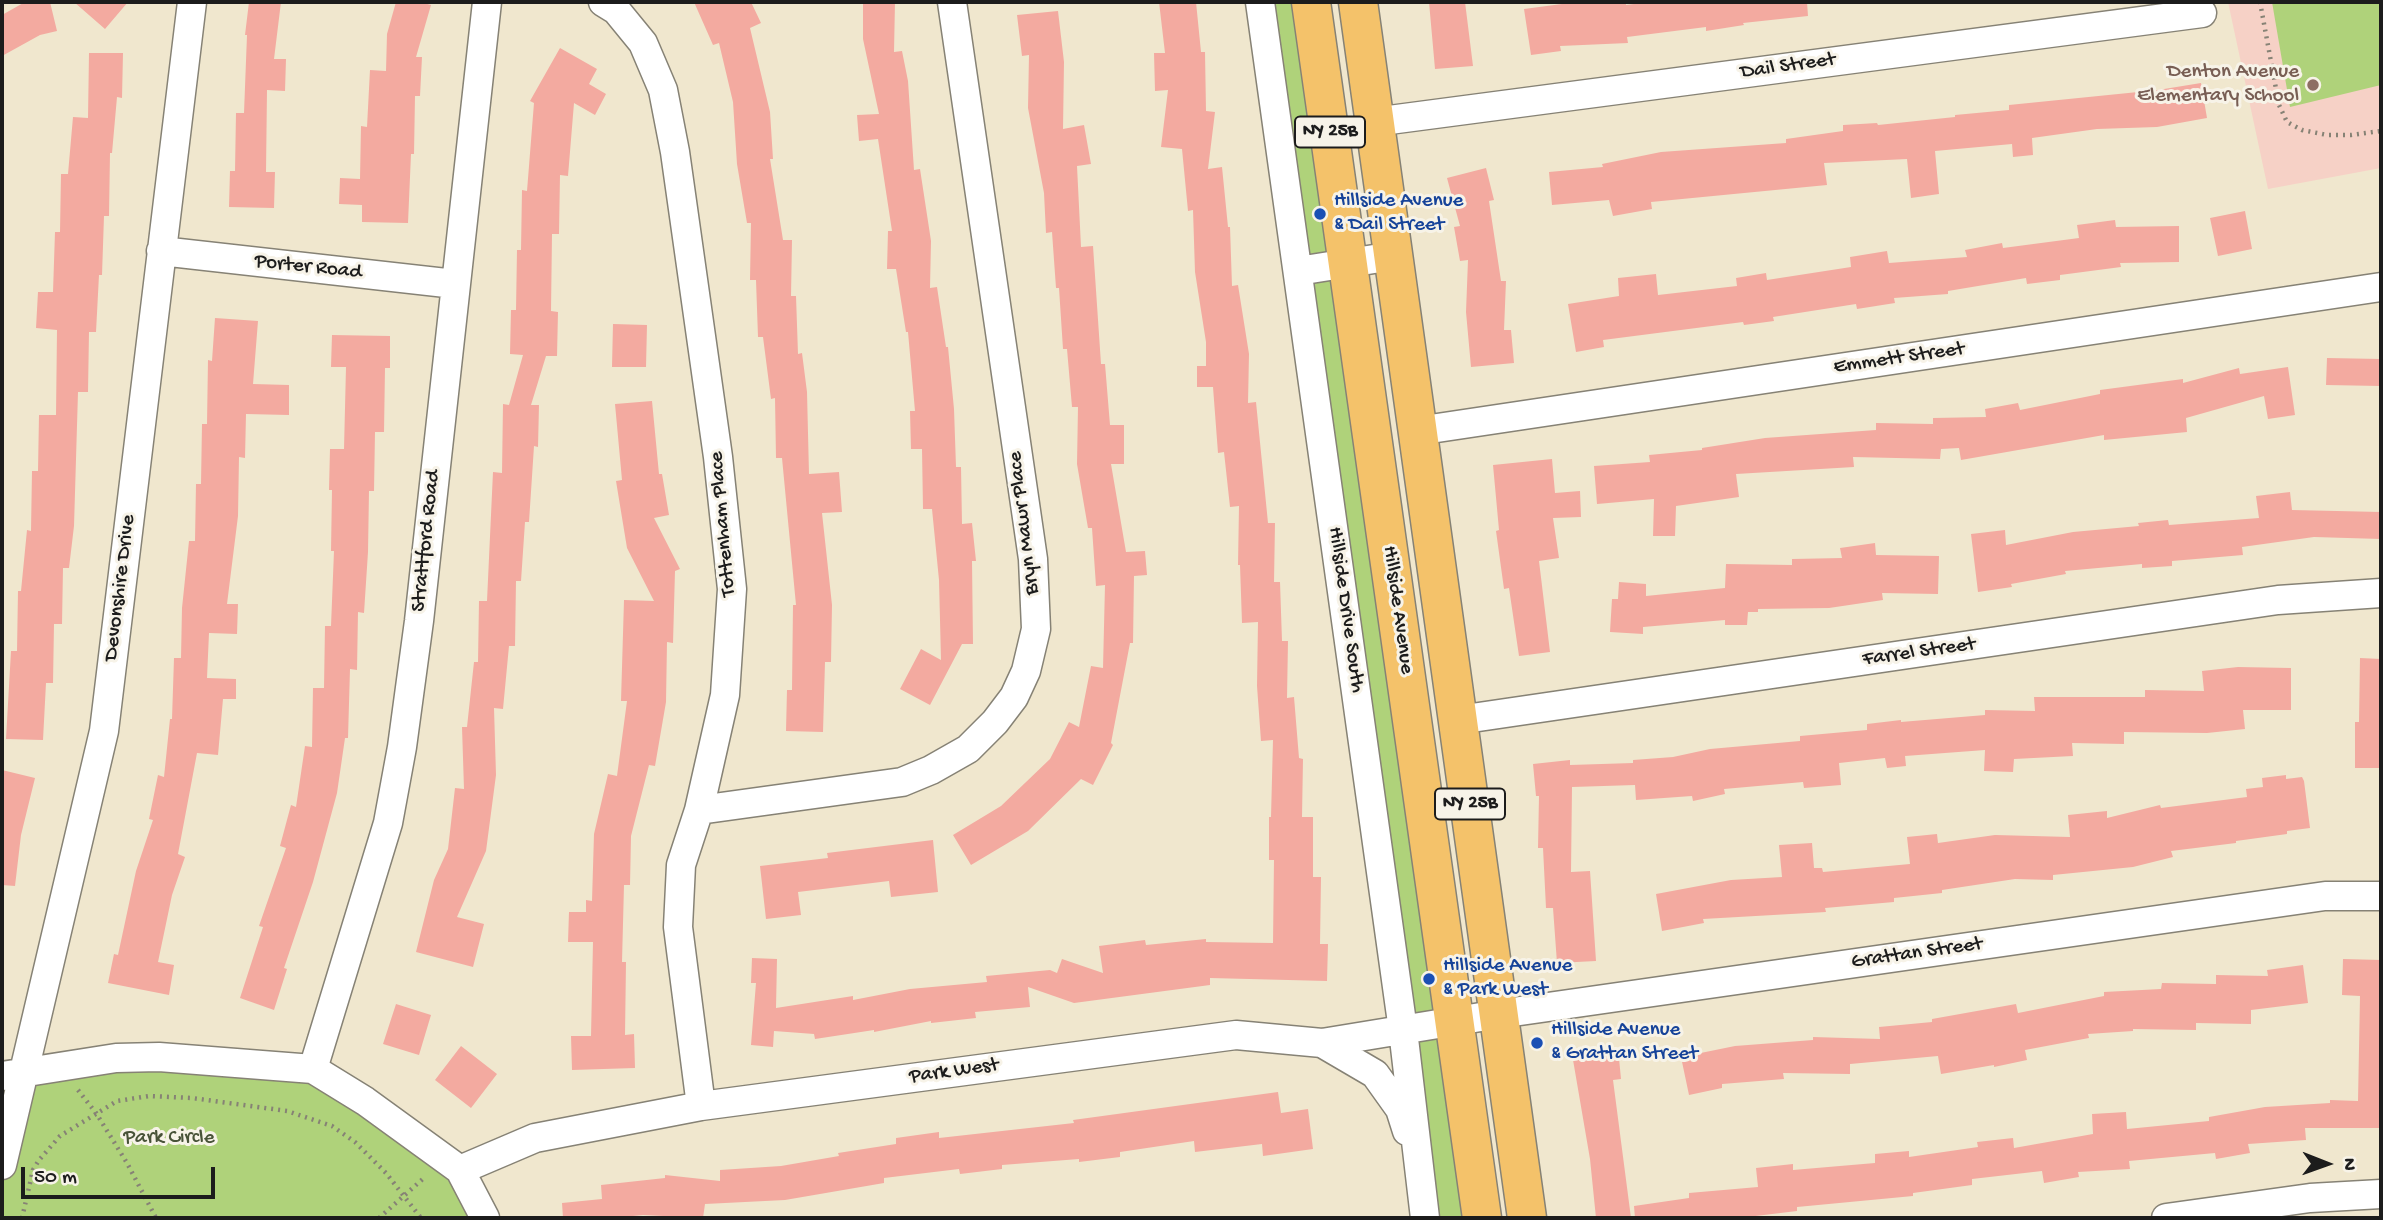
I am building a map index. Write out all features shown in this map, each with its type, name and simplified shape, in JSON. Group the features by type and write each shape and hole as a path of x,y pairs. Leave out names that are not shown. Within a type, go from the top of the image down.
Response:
{"main road":[{"name":"Hillside Avenue","path":"1311,2 1482,1218"},
{"name":"NY 25B","path":"1357,2 1527,1218"}],"street":[{"name":"Devonshire Drive","path":"2,1165 13,1074 104,731 192,2"},
{"name":"Strattford Road","path":"313,1069 388,823 402,747 419,621 487,2"},
{"name":"Tottenham Place","path":"603,2 616,10 643,43 663,90 675,152 718,457 732,589 725,695 699,810 681,865 678,927 701,1106"},
{"name":"Bryn Mawr Place","path":"699,810 902,782 931,771 968,749 996,722 1014,697 1026,671 1036,629 1032,559 953,2"},
{"name":"Hillside Drive South","path":"1260,2 1403,1030 1425,1218"},
{"name":"Dail Street","path":"1374,122 2202,13"},
{"name":"Porter Road","path":"161,251 455,284"},
{"path":"1298,271 1393,256"},
{"name":"Emmett Street","path":"1418,431 2381,287"},
{"name":"Farrel Street","path":"1458,720 2278,600 2381,593"},
{"name":"Grattan Street","path":"1454,1022 2325,896 2381,896"},
{"name":"Park West","path":"453,1164 535,1138 701,1106 1236,1035 1322,1043 1454,1022"},
{"path":"1322,1043 1375,1074 1400,1109 1419,1164 1416,1218"},
{"path":"13,1074 116,1059 159,1057 313,1069 365,1101 453,1164 485,1218"},
{"path":"2166,1218 2310,1198 2381,1194"}],"path":[{"path":"2260,2 2279,105 2287,121 2302,130 2327,135 2381,131"},
{"path":"62,1066 127,1163 156,1218"},
{"path":"22,1218 33,1170 60,1136 117,1101 149,1096 192,1098 287,1111 332,1126 355,1142 386,1173 421,1218"},
{"path":"379,1218 404,1196 453,1164"}],"shaded area":[{"name":"Denton Avenue Elementary School","path":"2228,2 2381,2 2381,168 2268,189"}],"green space":[{"path":"1260,2 1311,2 1482,1218 1425,1218"},
{"path":"2272,2 2381,2 2381,85 2290,107"},
{"name":"Park Circle","path":"285,1066 460,1170 485,1218 2,1218 2,1166 24,1072"}],"building":[{"path":"25,2 50,2 57,31 40,35 2,56 2,15"},
{"path":"74,2 128,2 105,29"},
{"path":"249,2 281,2 274,59 286,59 285,91 267,90 266,172 275,172 274,208 229,207 230,171 235,171 236,113 244,113 245,35"},
{"path":"396,2 431,5 416,57 422,57 420,96 415,96 414,154 411,154 408,223 362,222 362,205 339,204 340,178 360,179 361,126 367,127 370,70 386,71 387,34"},
{"path":"694,2 751,2 761,23 750,28 770,112 773,159 770,159 783,240 792,240 791,296 796,296 798,354 802,353 807,392 809,474 839,472 842,512 822,513 832,605 831,662 825,662 823,732 786,731 787,690 792,690 793,605 796,605 782,458 776,458 775,398 771,399 763,337 758,337 756,280 750,280 751,223 747,223 737,164 733,102 719,43 713,45"},
{"path":"863,2 895,2 894,52 902,51 908,81 914,170 920,169 931,241 930,288 937,287 948,347 956,467 961,467 962,524 972,523 976,561 972,561 973,644 962,644 930,705 900,689 921,649 941,660 939,580 932,509 923,509 922,449 911,449 910,411 915,411 908,332 896,269 887,269 888,231 892,231 878,139 859,141 857,115 879,114 863,39"},
{"path":"1159,2 1196,2 1201,52 1205,52 1206,111 1215,112 1208,169 1222,167 1230,227 1232,286 1238,285 1249,354 1248,403 1256,402 1268,523 1275,523 1274,582 1280,582 1282,641 1288,641 1287,698 1294,697 1299,758 1303,759 1302,817 1313,817 1313,877 1321,877 1320,944 1328,944 1327,981 1210,978 1210,985 1074,1003 1028,987 1030,1007 975,1012 976,1018 931,1021 874,1032 815,1039 814,1034 774,1031 773,1047 751,1045 756,983 751,983 752,958 777,959 776,1008 853,996 853,1000 910,989 987,982 986,976 1050,970 1057,973 1062,959 1103,973 1099,946 1145,940 1146,945 1206,939 1206,942 1273,943 1274,860 1269,860 1269,817 1273,740 1261,741 1257,686 1258,622 1242,623 1238,565 1239,506 1230,507 1224,452 1218,453 1213,387 1197,387 1197,366 1206,366 1206,342 1195,272 1193,210 1188,211 1182,149 1161,147 1168,90 1155,91 1154,53 1165,53"},
{"path":"1429,2 1465,2 1473,66 1435,69"},
{"path":"1577,2 1626,2 1626,5 1649,2 1807,2 1808,16 1743,23 1744,25 1706,31 1706,27 1627,37 1628,43 1560,46 1561,51 1531,55 1524,9"},
{"path":"1058,11 1064,62 1063,129 1084,125 1091,164 1077,166 1081,247 1093,246 1101,364 1105,364 1110,425 1124,425 1124,464 1111,464 1126,552 1145,551 1147,575 1134,576 1133,643 1130,643 1111,743 1113,745 1093,785 1081,779 1028,831 971,865 953,835 1001,806 1050,759 1069,722 1079,727 1091,666 1103,668 1105,585 1096,586 1092,528 1088,528 1077,464 1078,407 1072,407 1067,349 1063,349 1059,288 1056,288 1052,232 1046,233 1044,193 1028,108 1029,55 1022,56 1017,15"},
{"path":"560,48 597,69 589,84 606,94 595,115 574,103 568,176 560,175 559,234 552,234 551,311 558,312 557,356 546,356 531,405 539,405 538,447 534,446 529,522 525,522 521,581 516,581 515,646 509,646 503,709 494,708 496,775 486,851 457,917 484,924 473,967 416,952 434,880 448,849 455,788 464,789 462,727 467,727 474,662 478,662 479,601 487,601 493,472 502,473 503,404 509,405 523,355 510,354 511,310 516,310 522,190 527,191 534,103 530,101"},
{"path":"89,53 123,53 122,98 117,97 110,153 109,216 104,216 96,332 89,332 88,392 78,392 74,526 69,568 63,568 62,624 54,624 53,683 46,683 43,740 6,739 11,651 17,651 18,591 21,591 27,530 31,531 32,471 38,471 39,415 56,415 57,330 36,328 38,292 53,292 55,232 60,232 61,174 68,174 73,117 88,118"},
{"path":"2201,83 2207,118 2157,127 2097,129 2032,138 2033,155 2013,157 2012,144 1935,151 1939,194 1911,198 1907,159 1824,163 1827,185 1651,202 1652,209 1613,216 1609,200 1552,205 1549,172 1603,167 1602,164 1661,152 1786,143 1786,139 1843,131 1843,125 1878,125 1955,117 2009,110 2009,105"},
{"path":"1486,168 1494,200 1489,201 1501,281 1506,281 1504,330 1511,330 1514,363 1471,367 1466,312 1468,260 1460,261 1454,227 1460,226 1447,178"},
{"path":"2245,211 2252,249 2218,256 2210,218"},
{"path":"2115,220 2116,227 2179,226 2179,262 2120,263 2121,267 2060,275 2060,280 2027,284 2026,278 1948,291 1948,294 1894,298 1895,303 1857,309 1856,304 1773,317 1774,321 1744,325 1743,322 1603,340 1604,347 1576,352 1568,304 1619,296 1618,278 1656,274 1658,295 1737,286 1736,278 1766,273 1767,280 1851,267 1850,257 1887,251 1889,263 1967,257 1965,250 2002,243 2003,248 2079,238 2077,225"},
{"path":"215,318 258,321 253,384 289,385 289,415 246,414 245,458 239,457 238,516 227,604 238,604 237,634 209,633 207,678 236,679 236,699 223,699 218,755 197,753 178,854 185,857 172,895 158,962 174,965 169,995 108,983 114,954 118,955 136,871 153,820 149,819 158,775 164,777 172,719 174,658 181,658 182,608 189,541 195,541 196,484 201,484 202,424 207,424 208,360 212,361"},
{"path":"613,324 647,325 646,367 612,367"},
{"path":"332,335 390,336 390,368 385,368 384,432 375,432 374,491 369,491 364,613 358,612 357,670 350,669 348,738 345,738 337,793 313,882 284,968 287,969 274,1010 240,998 263,927 259,926 286,848 280,846 291,805 296,807 305,746 312,747 313,688 324,688 325,626 331,626 334,551 331,551 330,449 344,449 346,367 331,367"},
{"path":"2327,358 2381,359 2381,386 2326,385"},
{"path":"2288,367 2295,415 2268,419 2264,396 2186,418 2187,432 2104,440 2104,435 1961,460 1959,448 1941,449 1940,459 1853,457 1854,467 1736,474 1739,497 1676,506 1675,536 1653,536 1654,499 1597,504 1594,466 1650,462 1649,455 1702,450 1765,438 1876,430 1876,423 1933,424 1933,418 1986,417 1985,409 2018,403 2020,410 2100,394 2100,390 2183,379 2183,383 2239,368 2240,374"},
{"path":"652,401 659,474 662,474 669,515 654,518 680,569 675,571 673,643 667,642 666,702 655,766 649,765 631,836 630,885 624,885 622,962 626,962 625,1035 634,1034 635,1068 572,1070 571,1036 591,1036 593,942 568,942 569,912 586,912 586,900 592,901 594,834 608,774 617,776 627,701 621,701 624,600 654,601 627,548 616,481 622,480 615,404"},
{"path":"1552,459 1555,493 1580,491 1581,517 1553,518 1559,558 1539,561 1550,652 1519,656 1509,588 1504,589 1496,531 1499,530 1493,465"},
{"path":"2290,492 2292,510 2381,512 2381,539 2314,537 2242,547 2243,555 2172,561 2172,566 2142,568 2142,564 2065,571 2066,574 1978,592 1971,534 2005,530 2006,545 2073,532 2139,526 2138,523 2168,520 2169,525 2259,518 2256,496"},
{"path":"1875,543 1876,555 1939,556 1938,594 1882,593 1883,600 1829,608 1758,609 1758,612 1748,612 1747,625 1725,625 1725,620 1643,627 1643,634 1610,632 1612,599 1618,599 1619,582 1646,584 1646,596 1725,588 1726,564 1792,565 1792,559 1842,558 1840,548"},
{"path":"2360,658 2381,659 2381,768 2355,768"},
{"path":"2238,667 2291,668 2291,710 2243,710 2245,729 2207,733 2124,732 2124,744 2072,743 2073,756 2014,759 2013,772 1984,771 1985,750 1905,756 1906,766 1887,768 1885,758 1839,763 1841,785 1804,788 1803,782 1724,789 1725,794 1693,801 1692,796 1636,800 1635,785 1572,787 1571,872 1590,871 1596,961 1557,963 1553,908 1546,908 1543,848 1538,848 1539,796 1536,796 1533,764 1570,760 1570,765 1633,763 1633,760 1673,757 1710,749 1800,741 1800,736 1867,730 1867,724 1985,715 1985,710 2035,711 2034,697 2145,697 2145,690 2204,691 2202,671"},
{"path":"2,770 35,778 21,835 15,886 2,885"},
{"path":"2286,775 2286,779 2302,777 2304,781 2310,828 2236,843 2171,851 2173,857 2133,867 2053,875 2053,880 2015,879 1942,890 1942,893 1894,898 1894,902 1825,908 1826,912 1703,919 1704,923 1662,931 1656,894 1731,880 1782,877 1779,845 1812,843 1814,868 1822,868 1823,872 1910,864 1907,837 1937,834 1938,843 1995,835 2070,837 2068,815 2107,811 2107,818 2160,805 2161,808 2247,797 2246,789 2263,787 2262,778"},
{"path":"933,840 938,892 891,897 889,881 798,892 801,915 766,919 760,866 828,858 827,853"},
{"path":"2343,959 2381,960 2381,1128 2305,1128 2306,1140 2248,1144 2250,1153 2216,1159 2215,1153 2129,1161 2130,1169 2078,1172 2079,1177 2044,1183 2042,1171 1972,1179 1972,1185 1913,1193 1913,1196 1797,1207 1797,1211 1739,1218 1635,1218 1634,1206 1689,1198 1689,1193 1758,1187 1756,1168 1793,1164 1793,1170 1875,1163 1875,1154 1909,1151 1909,1157 1978,1147 1977,1142 2013,1138 2014,1148 2093,1134 2092,1114 2126,1112 2127,1129 2209,1121 2209,1117 2265,1107 2330,1103 2330,1100 2358,1101 2360,996 2342,995"},
{"path":"2303,965 2308,1003 2251,1010 2251,1024 2196,1023 2196,1030 2133,1029 2088,1034 2089,1038 2025,1050 2027,1060 1994,1067 1941,1074 1938,1056 1850,1064 1850,1074 1783,1073 1784,1079 1722,1084 1722,1088 1689,1095 1681,1057 1735,1046 1813,1040 1813,1037 1880,1039 1879,1027 1932,1022 1932,1019 2016,1004 2018,1013 2104,996 2104,992 2161,989 2162,983 2216,984 2216,975 2268,976 2267,970"},
{"path":"396,1004 431,1015 419,1055 383,1044"},
{"path":"461,1046 497,1074 471,1108 435,1080"},
{"path":"1618,1048 1621,1079 1613,1080 1631,1218 1596,1218 1590,1159 1572,1054"},
{"path":"1278,1092 1281,1113 1308,1109 1313,1149 1263,1156 1262,1144 1195,1152 1194,1141 1120,1152 1120,1157 1079,1162 1079,1159 1002,1165 1002,1169 960,1174 959,1169 884,1178 884,1183 785,1200 705,1204 703,1218 643,1215 563,1218 562,1203 602,1199 601,1185 665,1178 665,1175 720,1181 720,1170 781,1166 839,1156 838,1153 896,1144 896,1138 939,1132 939,1138 1074,1123 1073,1120"}],"place":[{"name":"Denton Avenue Elementary School","path":"2313,85"},
{"name":"Hillside Avenue & Dail Street","path":"1320,214"},
{"name":"Hillside Avenue & Park West","path":"1429,979"},
{"name":"Hillside Avenue & Grattan Street","path":"1537,1043"}]}
